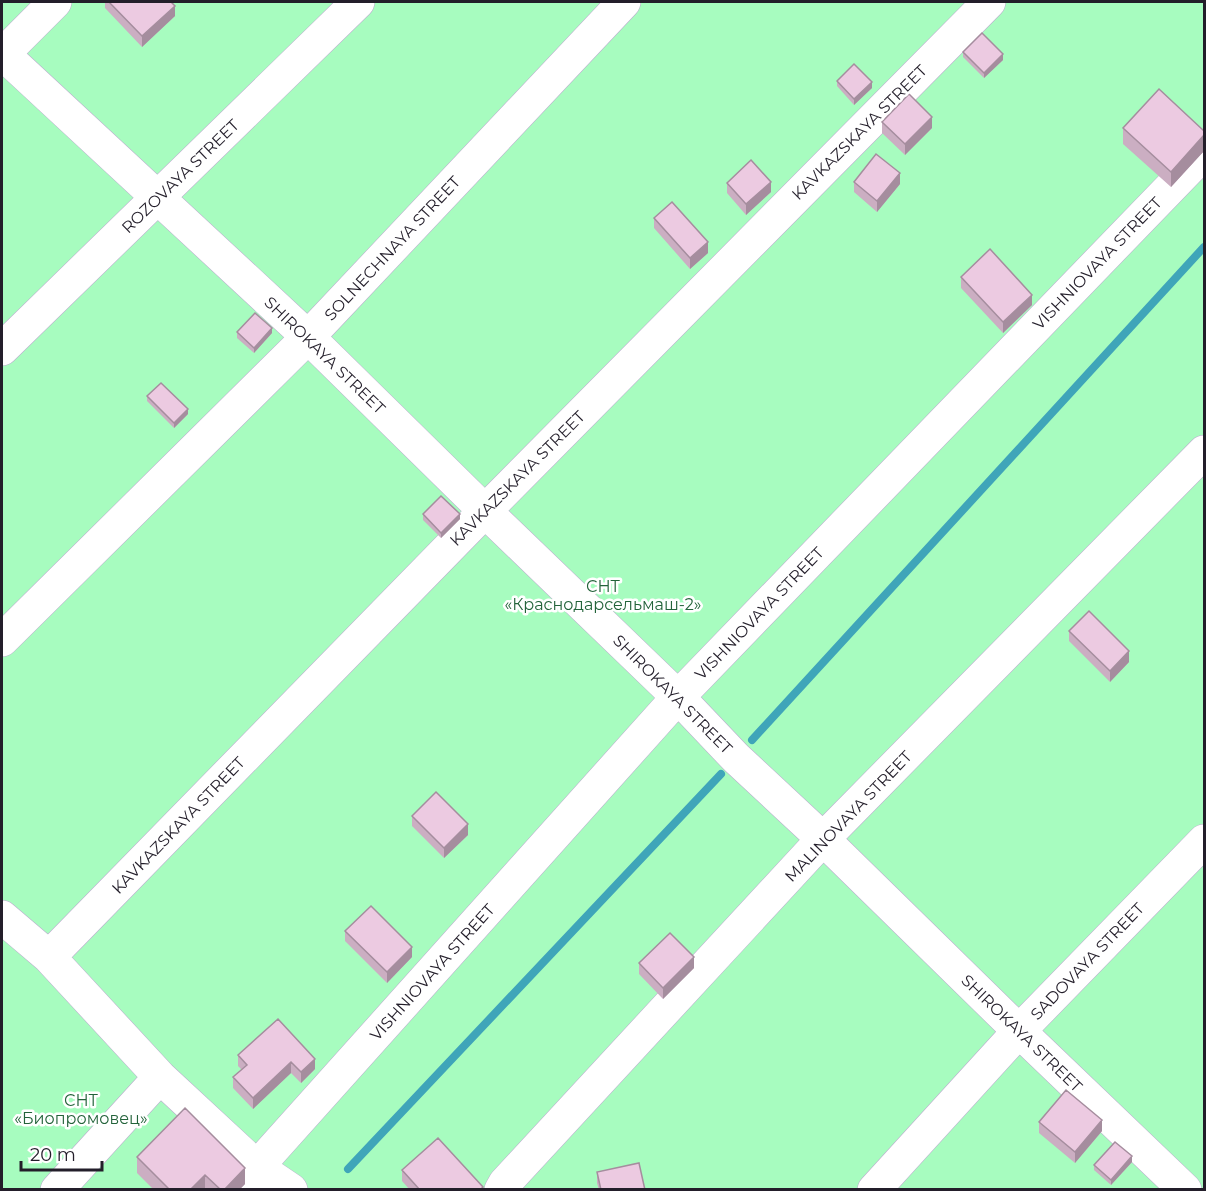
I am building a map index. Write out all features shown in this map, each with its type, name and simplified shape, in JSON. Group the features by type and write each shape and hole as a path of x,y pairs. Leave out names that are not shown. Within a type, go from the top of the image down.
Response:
{"street":[{"path":"2,54 56,2"},
{"name":"ROZOVAYA STREET","path":"2,349 358,2"},
{"name":"SOLNECHNAYA STREET","path":"2,640 308,337 624,2"},
{"name":"KAVKAZSKAYA STREET","path":"49,957 485,511 989,2"},
{"name":"SHIROKAYA STREET","path":"2,54 308,337 678,697 736,758 824,839 1185,1190"},
{"name":"VISHNIOVAYA STREET","path":"254,1178 678,697 1204,153"},
{"name":"MALINOVAYA STREET","path":"501,1190 824,839 1204,452"},
{"name":"SADOVAYA STREET","path":"874,1190 1019,1031 1204,841"},
{"path":"4,925 49,957 254,1178 291,1190"},
{"path":"57,1190 160,1077"}],"green space":[{"name":"СНТ «Краснодарсельмаш-2»","path":"2,2 1204,2 1204,1189 2,1190"}],"building":[{"path":"109,2 171,2 175,6 142,36"},
{"path":"982,33 1003,54 984,73 963,52"},
{"path":"854,64 872,82 854,99 837,81"},
{"path":"1159,89 1204,131 1204,135 1171,172 1123,128"},
{"path":"909,94 932,117 905,144 882,122"},
{"path":"876,154 900,173 877,201 854,182"},
{"path":"751,160 771,182 746,204 727,183"},
{"path":"672,202 708,242 690,258 654,218"},
{"path":"990,249 1032,295 1003,322 961,277"},
{"path":"255,313 272,328 254,348 237,332"},
{"path":"161,383 188,409 174,423 147,396"},
{"path":"441,496 460,514 441,533 423,514"},
{"path":"1089,611 1129,651 1110,671 1069,631"},
{"path":"436,792 468,824 444,848 412,816"},
{"path":"371,906 412,947 387,972 345,931"},
{"path":"670,933 694,957 663,988 639,963"},
{"path":"278,1019 315,1059 301,1072 291,1062 253,1098 233,1077 247,1065 238,1055"},
{"path":"1066,1090 1102,1120 1075,1152 1039,1122"},
{"path":"185,1108 245,1168 224,1190 221,1190 205,1175 190,1190 170,1190 137,1157"},
{"path":"438,1138 483,1187 480,1190 420,1190 402,1170"},
{"path":"1115,1142 1132,1156 1111,1180 1094,1165"},
{"path":"639,1163 645,1190 601,1190 597,1172"}],"waterway":[{"path":"752,740 1204,247"},
{"path":"348,1169 721,774"}],"park label":[{"name":"СНТ «Биопромовец»","path":"81,1109"}]}
